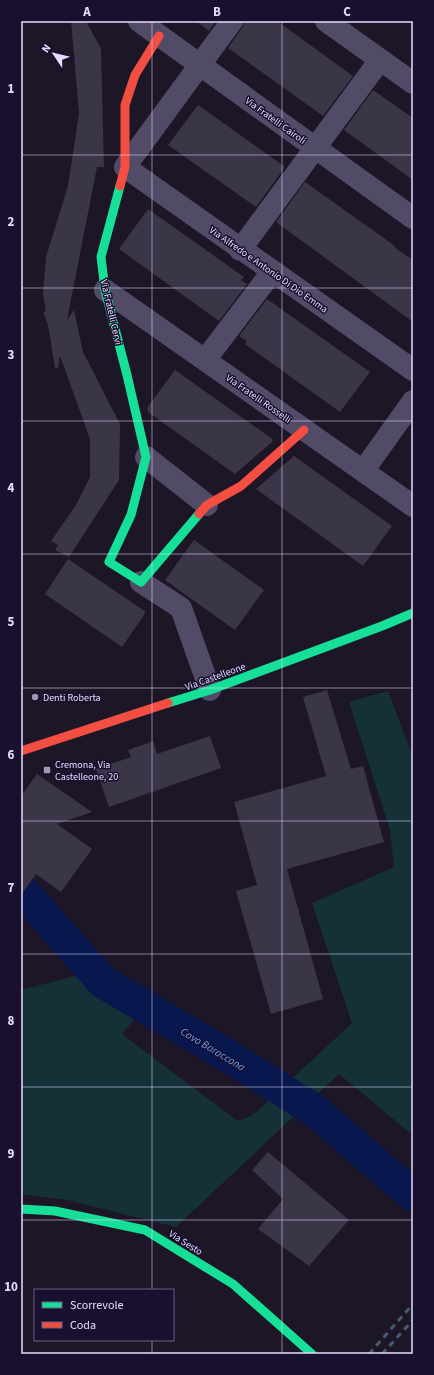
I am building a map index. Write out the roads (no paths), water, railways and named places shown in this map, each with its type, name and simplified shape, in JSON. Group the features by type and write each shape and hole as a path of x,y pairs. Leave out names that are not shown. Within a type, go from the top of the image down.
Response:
{"street":[{"name":"Via Fratelli Cairoli","path":"139,21 413,218"},
{"name":"Via Fratelli Cervi","path":"125,167 232,21"},
{"path":"326,21 413,83"},
{"name":"Via Fratelli Cervi","path":"159,36 135,75 125,105 125,167 101,258 105,290 146,457 131,515 109,562 181,608 210,690"},
{"path":"240,250 380,60"},
{"name":"Via Alfredo e Antonio Di Dio Emma","path":"125,167 240,250 413,370"},
{"path":"205,360 272,272"},
{"name":"Via Fratelli Rosselli","path":"105,290 413,506"},
{"path":"363,471 413,401"},
{"path":"141,582 207,505 241,486 304,430"},
{"path":"146,457 207,505"},
{"name":"Via Castelleone","path":"21,751 210,690 413,613"},
{"name":"Via Sesto","path":"21,1209 55,1211 145,1230 233,1284 312,1354"}],"waterway":[{"name":"Cavo Baraccona","path":"23,892 103,982 225,1054 314,1110 413,1195"}],"railway":[{"path":"369,1354 413,1304"},
{"path":"382,1354 413,1320"}],"place":[{"name":"Denti Roberta","path":"35,697"},
{"name":"Cremona, Via Castelleone, 20","path":"47,770"}]}
